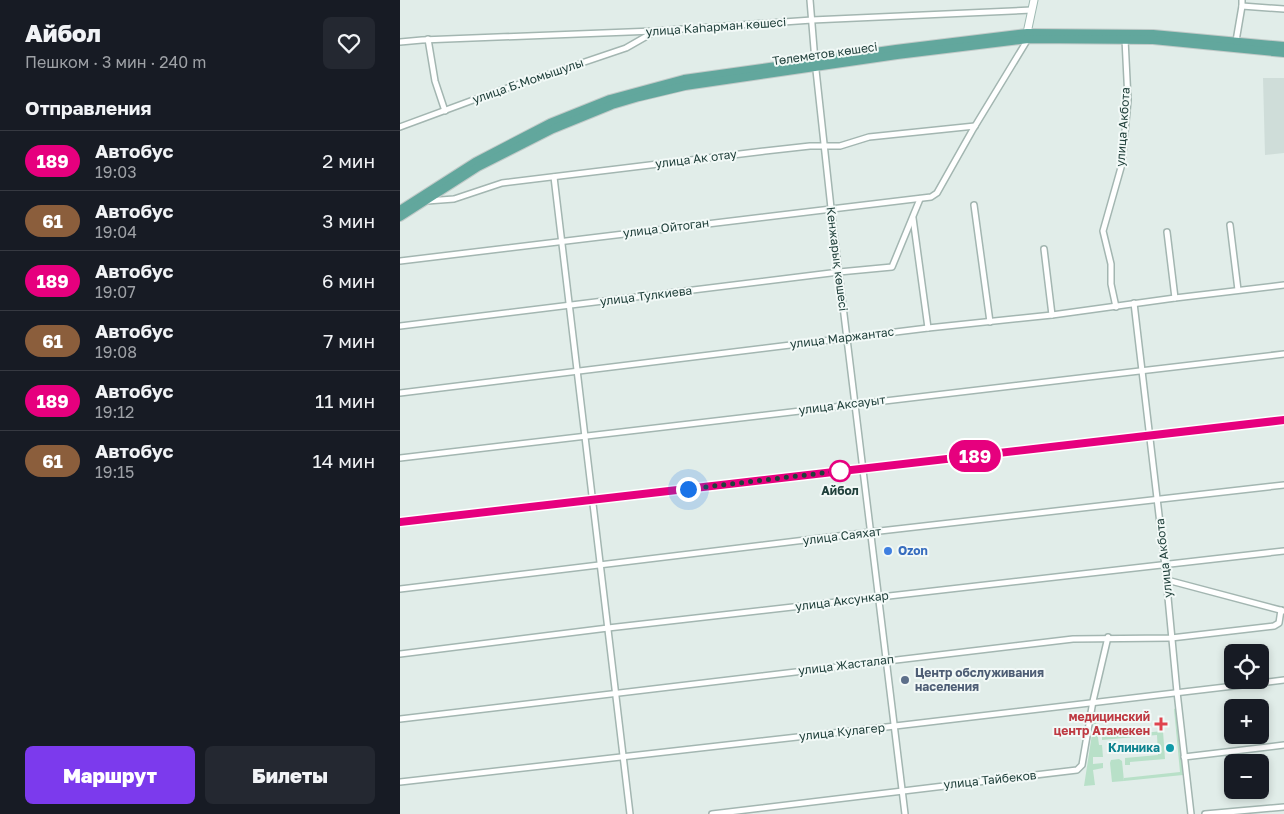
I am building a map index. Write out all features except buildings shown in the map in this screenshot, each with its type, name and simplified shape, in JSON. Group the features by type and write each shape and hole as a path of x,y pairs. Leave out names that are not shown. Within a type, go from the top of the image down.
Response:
{"main road":[{"name":"Төлеметов көшесі","path":"400,217 423,198 475,162 519,139 576,112 610,99 684,80 815,64 978,38 1170,35 1284,46"},
{"name":"Төлеметов көшесі","path":"1124,36 1284,53"},
{"name":"Төлеметов көшесі","path":"400,210 423,198"}],"street":[{"name":"Кенжарық көшесі","path":"810,0 831,208 905,814"},
{"path":"975,126 1028,36 1034,0"},
{"path":"1236,41 1242,3 1284,9"},
{"name":"улица Каһарман көшесі","path":"400,42 654,31 812,20 1032,10"},
{"name":"улица Б.Момышулы","path":"400,127 626,48 654,31"},
{"name":"улица Акбота","path":"1116,307 1111,284 1111,264 1104,231 1122,164 1128,100 1124,36"},
{"path":"428,40 435,81 445,111"},
{"name":"улица Ак отау","path":"423,198 454,199 502,184 756,152 840,146 869,137 975,126"},
{"name":"улица Ойтоган","path":"400,262 931,197 937,193 975,126"},
{"path":"554,177 630,814"},
{"path":"920,199 913,218 928,328"},
{"path":"974,205 990,322"},
{"name":"улица Тулкиева","path":"400,326 892,267 913,218"},
{"path":"1230,225 1238,290"},
{"path":"1167,232 1175,298"},
{"path":"1044,249 1052,315"},
{"name":"улица Маржантас","path":"400,393 928,328 1052,315 1284,285"},
{"name":"улица Акбота","path":"1134,303 1165,566 1176,692 1190,814"},
{"name":"улица Аксауыт","path":"400,458 1284,354"},
{"path":"400,522 1284,420"},
{"name":"улица Саяхат","path":"400,589 871,532 1284,486"},
{"name":"улица Аксункар","path":"400,654 1015,580 1165,566 1284,551"},
{"name":"улица Жасталап","path":"400,719 1073,639 1108,637 1171,638 1274,626 1279,623 1283,611 1166,580"},
{"path":"1092,701 1108,637"},
{"name":"улица Кулагер","path":"400,782 1284,680"},
{"name":"улица Тайбеков","path":"712,814 1077,770 1082,765 1092,701"},
{"path":"1184,757 1284,745"},
{"path":"1205,814 1284,807"}],"shaded area":[{"path":"1263,78 1284,78 1284,153 1265,155"}],"green space":[{"path":"1176,708 1183,775 1124,781 1124,778 1180,772 1174,709"},
{"path":"1095,715 1099,745 1102,745 1103,757 1093,757 1093,764 1103,763 1103,768 1093,770 1095,785 1084,786"},
{"path":"1163,731 1165,759 1130,762 1130,765 1125,765 1125,758 1158,755 1157,735 1102,740 1102,737"},
{"path":"1119,759 1122,761 1124,781 1112,782 1110,763 1111,760"}],"bus line":[{"name":"189","path":"400,522 1284,420"}],"place":[{"name":"Айбол","path":"840,471"},
{"name":"Ozon","path":"888,551"},
{"name":"Центр обслуживания населения","path":"905,680"},
{"name":"медицинский центр Атамекен","path":"1161,724"},
{"name":"Клиника","path":"1170,748"}],"route":[{"path":"688,489 840,471"}]}
